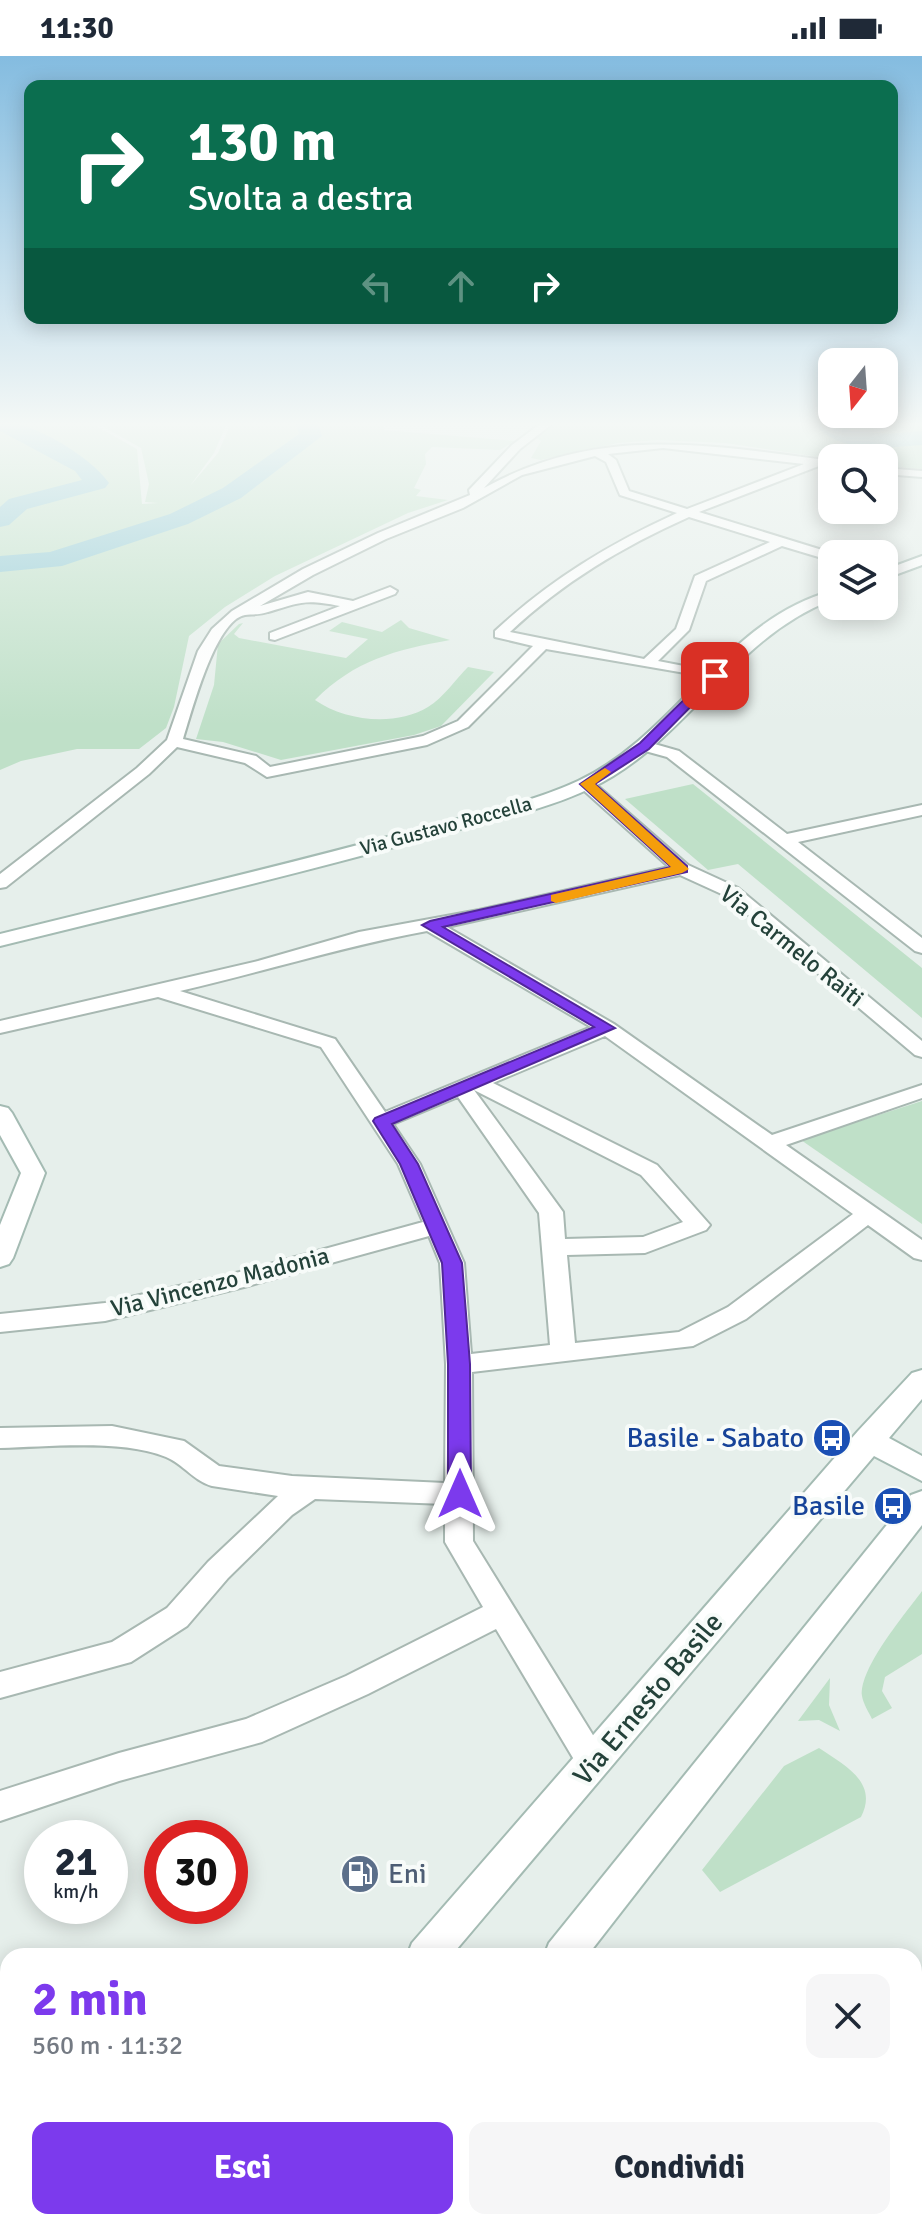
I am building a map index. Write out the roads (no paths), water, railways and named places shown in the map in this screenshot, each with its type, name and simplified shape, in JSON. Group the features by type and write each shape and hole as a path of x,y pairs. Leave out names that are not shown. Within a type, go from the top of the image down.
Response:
{"street":[{"path":"0,883 143,771 174,742 205,651 217,632 237,614 272,591 345,553 419,522"},
{"path":"663,522 629,537 528,604 500,634 715,676"},
{"path":"720,522 818,553"},
{"path":"648,663 682,630 700,579 780,542"},
{"path":"898,569 922,560"},
{"path":"275,636 390,591"},
{"path":"237,614 257,612 308,596 351,604"},
{"name":"Via Gustavo Roccella","path":"0,940 333,858 549,798 586,784 644,746 752,640 818,600"},
{"path":"174,742 250,759 267,772 427,740 463,724 543,644"},
{"path":"644,746 673,754 922,947"},
{"name":"Via Carmelo Raiti","path":"586,784 682,869 732,892 922,1051"},
{"path":"785,840 922,810"},
{"path":"0,1027 263,966 359,938 682,869"},
{"path":"430,925 607,1028 922,1252"},
{"path":"159,991 328,1043 409,1164 452,1263 459,1364 459,1542 593,1763"},
{"path":"382,1121 607,1028"},
{"path":"468,1085 649,1170 698,1225 645,1245 554,1247"},
{"path":"468,1085 551,1212 563,1353"},
{"path":"769,1143 922,1091"},
{"path":"0,1113 33,1173 0,1258"},
{"path":"459,1364 684,1340 737,1313 868,1214"},
{"name":"Via Vincenzo Madonia","path":"0,1323 105,1312 244,1279 437,1226"},
{"name":"Via Ernesto Basile","path":"433,1948 868,1439 922,1380"},
{"path":"0,1438 112,1436 174,1448 212,1476 311,1487 460,1494"},
{"path":"868,1439 922,1470"},
{"path":"0,1685 120,1653 177,1617 218,1570 271,1518 311,1487"},
{"path":"569,1948 922,1503"},
{"path":"0,1806 119,1767 251,1732 357,1685 501,1612"}],"waterway":[{"path":"0,564 53,560 169,522"}],"place":[{"name":"Basile - Sabato","path":"832,1438"},
{"name":"Basile","path":"893,1506"},
{"name":"Eni","path":"360,1874"}]}
